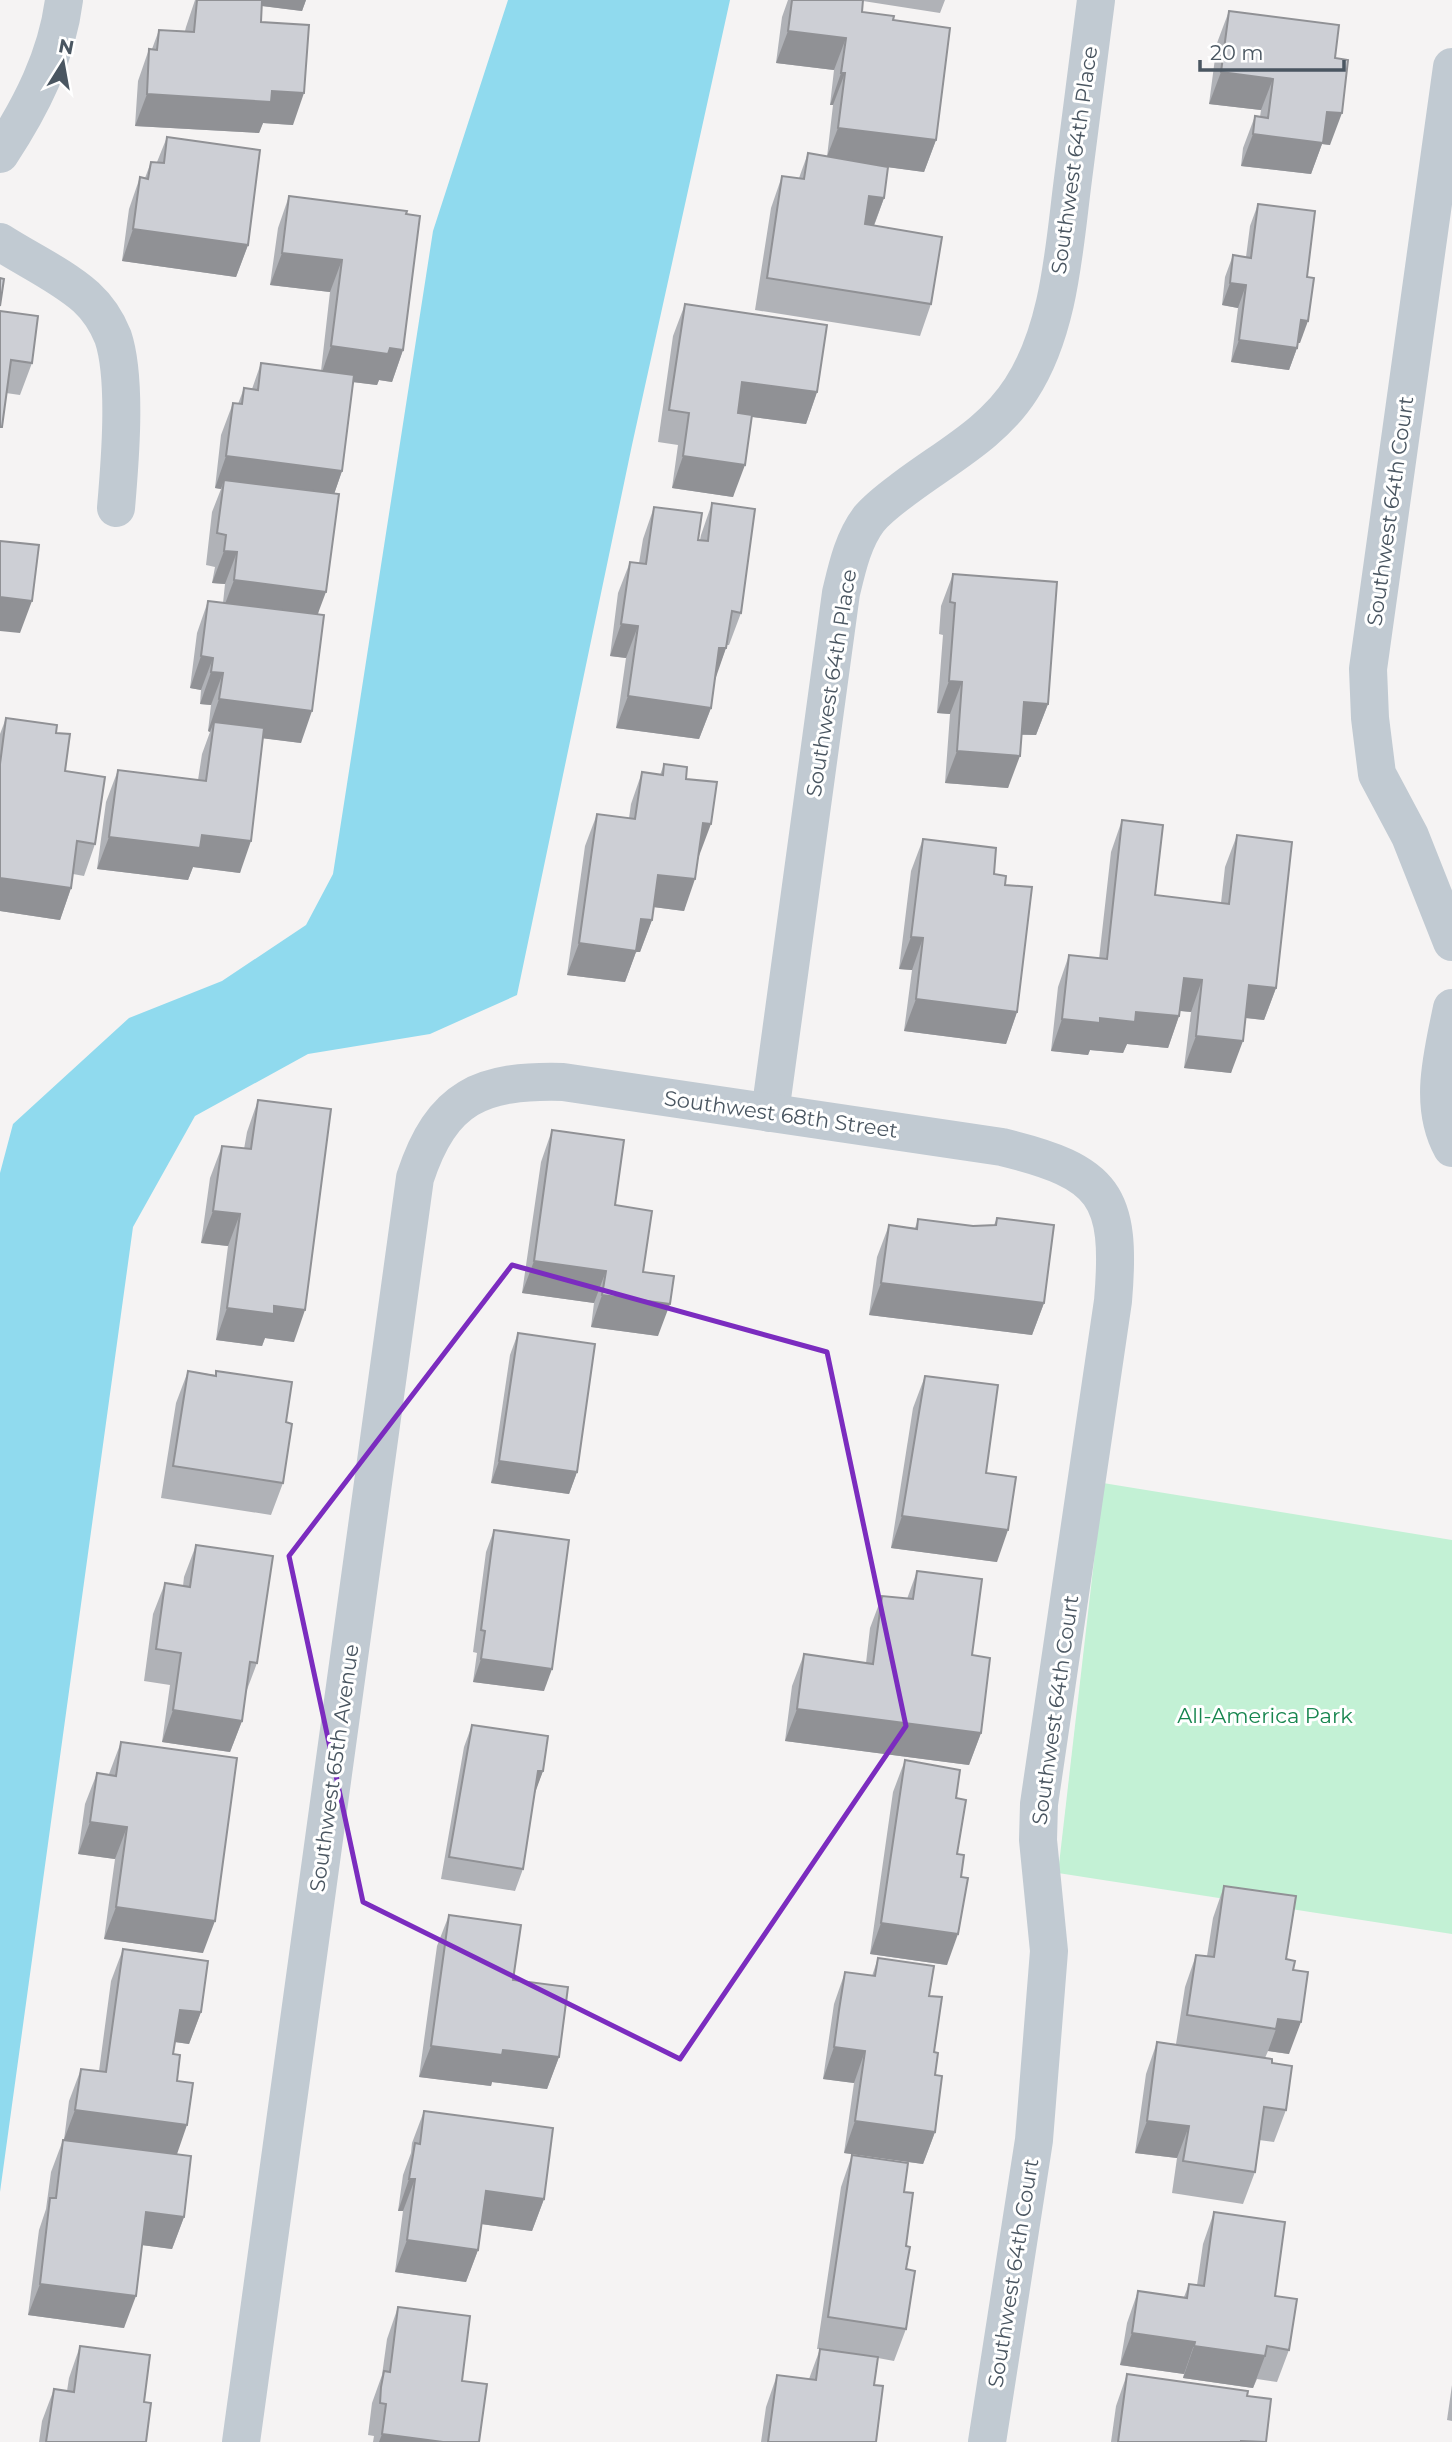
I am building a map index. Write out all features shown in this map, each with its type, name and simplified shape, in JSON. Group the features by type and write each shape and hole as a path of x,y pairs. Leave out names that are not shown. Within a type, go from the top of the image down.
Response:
{"street":[{"path":"0,155 23,117 50,60 60,29 64,0"},
{"name":"Southwest 64th Place","path":"770,1113 847,565 856,541 869,520 901,491 979,435 1009,407 1030,374 1045,335 1058,281 1096,0"},
{"name":"Southwest 64th Court","path":"1452,67 1368,669 1370,718 1377,774 1410,836 1452,942"},
{"path":"0,242 86,297 103,316 113,337 120,416 116,508"},
{"path":"1452,1008 1439,1095 1445,1135 1452,1148"},
{"name":"Southwest 68th Street","path":"458,1105 477,1092 503,1085 534,1081 563,1082 1002,1147 1065,1166 1085,1177 1098,1190"},
{"name":"Southwest 65th Avenue","path":"242,2442 415,1178 422,1156 436,1131 458,1105"},
{"name":"Southwest 64th Court","path":"987,2442 1034,2140 1039,2091 1049,1951 1038,1840 1039,1804 1113,1301 1116,1266 1114,1234 1107,1207 1098,1190"}],"highlighted area":[{"path":"512,1265 827,1352 906,1726 680,2059 363,1902 289,1556"}],"green space":[{"name":"All-America Park","path":"1103,1483 1452,1540 1452,1934 1058,1873"}],"water":[{"path":"508,0 730,0 632,445 517,995 430,1034 308,1054 195,1116 133,1227 0,2192 0,1173 13,1124 129,1018 222,981 306,925 333,874 433,231"}],"building":[{"path":"197,0 262,0 261,22 309,25 304,93 272,91 271,102 147,94 149,49 157,50 159,30 194,32"},
{"path":"792,0 863,0 862,12 894,16 893,20 950,28 936,140 838,128 845,73 841,73 846,38 788,31"},
{"path":"1229,11 1339,25 1335,58 1348,60 1342,113 1327,112 1323,143 1253,134 1255,116 1268,118 1273,79 1221,72"},
{"path":"167,137 260,150 248,245 133,229 140,177 148,179 151,162 164,163"},
{"path":"808,153 888,167 884,198 869,196 865,224 942,237 931,304 767,278 782,176 804,179"},
{"path":"289,196 407,211 406,214 420,216 403,350 390,348 388,354 331,346 342,260 282,253"},
{"path":"1258,204 1315,211 1307,277 1314,278 1308,321 1301,320 1297,348 1239,340 1246,285 1230,283 1233,255 1251,258"},
{"path":"0,278 4,279 0,306"},
{"path":"685,304 827,325 817,392 742,382 738,413 752,415 745,465 683,456 689,413 669,410"},
{"path":"0,311 38,316 32,363 11,360 2,427 0,427"},
{"path":"261,363 354,375 342,471 226,456 233,403 242,404 244,388 258,390"},
{"path":"224,480 339,494 326,592 234,580 237,552 224,551 226,535 217,533"},
{"path":"712,503 755,509 741,613 732,611 726,648 719,648 711,708 628,696 638,626 621,624 630,562 646,564 654,507 702,513 698,540 708,541"},
{"path":"0,541 39,545 32,601 0,597"},
{"path":"953,574 1057,582 1048,704 1024,702 1020,756 957,751 962,682 949,681 955,603 950,602"},
{"path":"208,601 324,615 312,711 219,699 223,673 211,672 213,658 201,656"},
{"path":"6,718 57,725 56,733 70,734 65,771 105,777 95,844 77,841 71,888 0,878 0,764"},
{"path":"214,722 264,728 251,841 202,835 200,848 109,837 118,770 206,781"},
{"path":"664,764 687,767 686,779 717,782 711,824 703,823 695,879 658,875 652,920 641,919 636,951 579,943 597,814 635,819 642,772 663,775"},
{"path":"1122,820 1163,825 1155,895 1229,904 1237,835 1292,842 1276,988 1249,985 1243,1041 1196,1036 1202,980 1184,978 1179,1016 1136,1012 1135,1022 1100,1018 1100,1023 1062,1019 1069,955 1107,959"},
{"path":"923,839 996,848 994,874 1006,876 1005,885 1032,887 1017,1012 916,999 923,938 911,937"},
{"path":"258,1100 331,1109 305,1310 274,1306 274,1314 227,1308 240,1214 213,1211 222,1146 251,1149"},
{"path":"552,1130 624,1140 615,1205 652,1211 643,1272 674,1276 670,1304 602,1295 606,1271 534,1261"},
{"path":"997,1218 1054,1225 1044,1303 881,1283 889,1225 917,1229 918,1219 973,1226 996,1225"},
{"path":"518,1333 595,1344 577,1472 499,1461"},
{"path":"188,1371 216,1376 216,1371 292,1382 286,1422 292,1424 283,1483 173,1466"},
{"path":"925,1376 998,1385 986,1473 1016,1477 1008,1530 902,1516"},
{"path":"494,1530 569,1540 552,1669 481,1659 485,1631 481,1630"},
{"path":"196,1545 273,1556 257,1663 250,1662 242,1721 173,1710 181,1653 156,1649 165,1583 190,1587"},
{"path":"917,1571 982,1579 972,1655 990,1658 981,1733 797,1709 804,1654 873,1664 882,1596 913,1599"},
{"path":"472,1725 548,1736 543,1771 538,1771 523,1869 449,1857"},
{"path":"121,1742 237,1758 215,1921 116,1907 127,1827 90,1822 97,1773 116,1776"},
{"path":"905,1760 960,1770 956,1798 966,1800 957,1854 964,1855 961,1877 968,1878 958,1934 881,1923"},
{"path":"1224,1886 1296,1896 1286,1959 1295,1961 1293,1970 1308,1972 1301,2022 1278,2019 1276,2029 1187,2015 1196,1955 1214,1957"},
{"path":"449,1915 521,1925 513,1980 568,1987 559,2057 503,2050 502,2055 431,2046"},
{"path":"123,1949 208,1961 201,2012 180,2010 173,2054 180,2055 177,2081 193,2083 187,2125 75,2110 81,2069 106,2072"},
{"path":"878,1958 934,1966 929,1996 942,1997 934,2052 938,2053 935,2075 942,2076 935,2132 855,2121 865,2051 834,2047 839,2010 845,1972 875,1976"},
{"path":"1157,2042 1272,2059 1272,2063 1292,2066 1286,2110 1264,2107 1255,2172 1183,2161 1189,2126 1147,2121"},
{"path":"424,2111 553,2128 544,2199 486,2191 478,2250 407,2240 415,2179 409,2179 415,2143 420,2144"},
{"path":"63,2140 191,2156 184,2217 146,2212 136,2296 40,2284 50,2198 56,2198"},
{"path":"852,2155 908,2163 904,2192 913,2193 906,2246 910,2247 906,2269 915,2271 906,2329 828,2317"},
{"path":"1214,2212 1285,2222 1275,2296 1297,2299 1289,2350 1267,2346 1265,2356 1194,2346 1195,2342 1132,2333 1138,2291 1187,2298 1189,2284 1204,2286"},
{"path":"398,2307 470,2316 462,2381 487,2384 479,2442 443,2442 382,2434 386,2404 380,2403 381,2387 384,2371 390,2372"},
{"path":"80,2346 150,2355 144,2402 151,2403 146,2442 46,2442 54,2389 74,2392"},
{"path":"820,2349 878,2357 874,2385 883,2386 876,2442 768,2442 777,2375 816,2380"},
{"path":"1127,2374 1248,2391 1247,2396 1271,2399 1266,2442 1118,2442"}]}
